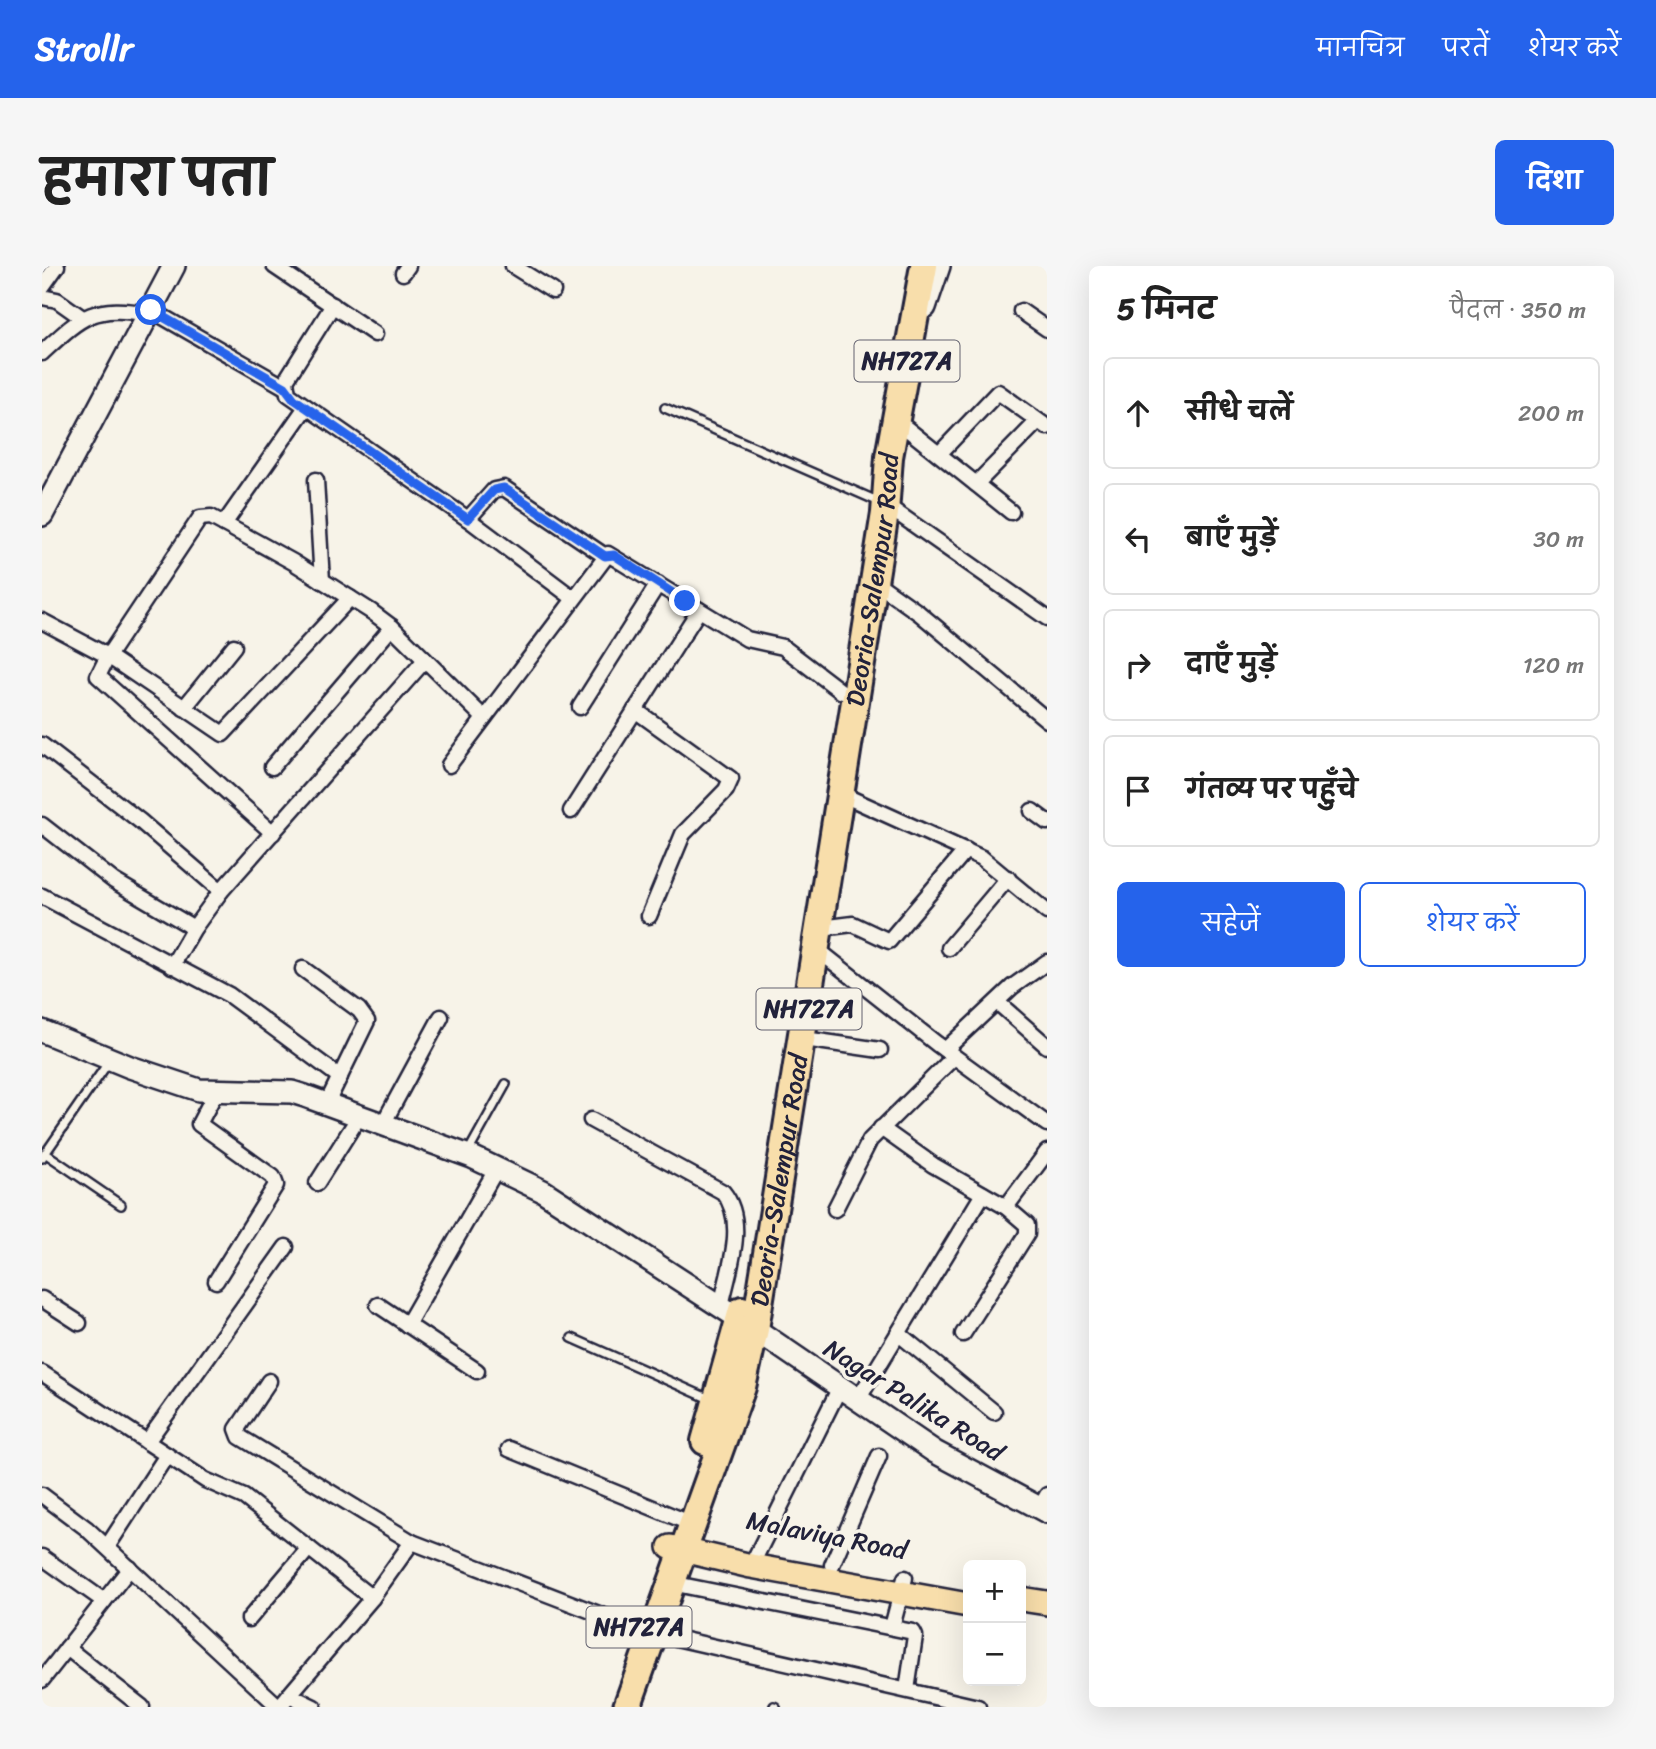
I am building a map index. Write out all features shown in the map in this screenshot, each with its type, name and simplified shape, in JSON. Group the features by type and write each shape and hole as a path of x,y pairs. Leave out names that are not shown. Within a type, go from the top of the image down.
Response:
{"highway":[{"name":"NH727A","path":"896,420 924,266"},
{"name":"Deoria-Salempur Road","path":"627,1707 646,1631 679,1537 742,1387 739,1318 761,1213 842,692 896,420"},
{"name":"Deoria-Salempur Road","path":"608,1707 671,1583 679,1537 739,1318 804,1039 874,581 880,502"}],"main road":[{"name":"Malaviya Road","path":"679,1537 755,1558 903,1585 963,1590"},
{"name":"Malaviya Road","path":"755,1558 832,1564 963,1603"},
{"path":"1026,1600 1047,1603"},
{"path":"1026,1615 1047,1619"}],"street":[{"path":"42,287 57,266"},
{"path":"42,514 174,266"},
{"path":"274,266 375,334"},
{"path":"513,266 553,291"},
{"path":"912,266 909,303 913,330"},
{"path":"913,330 928,302 939,266"},
{"path":"42,297 57,300 81,317"},
{"path":"285,387 333,305"},
{"path":"42,353 81,317 104,309 150,312 285,387 288,394 468,519 573,598"},
{"path":"1021,311 1047,328"},
{"path":"939,454 998,392 1043,424 976,484"},
{"path":"225,524 306,407"},
{"path":"896,420 1011,512"},
{"path":"316,480 323,581"},
{"path":"468,519 494,490 504,488 605,556"},
{"path":"880,502 1045,612"},
{"path":"272,833 156,725 100,679 98,672 195,525 205,516 225,524 323,581 392,627 484,718"},
{"path":"449,765 605,556 610,554 747,639 783,647 842,692"},
{"path":"874,581 930,621 1047,720"},
{"path":"580,707 658,584"},
{"path":"42,621 108,656 223,734 350,598"},
{"path":"571,811 699,610"},
{"path":"272,767 392,627"},
{"path":"184,708 234,646"},
{"path":"173,966 194,928 221,891 425,660"},
{"path":"635,709 731,779 726,790 682,834 649,916"},
{"path":"42,745 140,821 221,891"},
{"path":"841,794 966,850 1009,878 1047,912"},
{"path":"1032,811 1047,822"},
{"path":"42,825 114,881 194,928"},
{"path":"966,850 889,941 853,924 819,939 950,1054 1047,1123"},
{"path":"949,948 1009,878"},
{"path":"42,896 250,1008 340,1077"},
{"path":"835,1209 863,1150 881,1128 997,1002 1047,962"},
{"path":"303,969 359,1010 367,1021 327,1103"},
{"path":"997,1002 1047,1046"},
{"path":"383,1124 441,1017"},
{"name":"Nagar Palika Road","path":"42,1031 174,1083 217,1090 292,1092 467,1154 497,1168 543,1191 739,1318 935,1452 1045,1505"},
{"path":"804,1039 880,1050"},
{"path":"216,1281 276,1185 273,1177 200,1124 217,1090"},
{"path":"317,1183 360,1115"},
{"path":"591,1120 723,1192 730,1200 735,1211 739,1318"},
{"path":"881,1128 933,1165 1006,1207 1027,1224 1027,1234 963,1334"},
{"path":"1006,1207 1047,1152"},
{"path":"407,1325 497,1168"},
{"path":"755,1558 848,1395 899,1334 983,1195"},
{"path":"147,1442 286,1247"},
{"path":"42,1299 79,1323"},
{"path":"378,1305 477,1371"},
{"path":"899,1334 995,1412"},
{"path":"42,1373 205,1480 244,1497 372,1598"},
{"path":"269,1381 237,1429 237,1434 412,1542 646,1631 978,1707"},
{"path":"509,1449 679,1537"},
{"path":"107,1547 167,1455"},
{"path":"832,1564 879,1456"},
{"path":"42,1495 73,1516 282,1703 314,1707"},
{"path":"282,1703 372,1598 412,1542"},
{"path":"249,1619 309,1548"},
{"path":"42,1557 104,1601"},
{"path":"42,1680 130,1568"},
{"path":"671,1583 913,1632 915,1636 907,1690"},
{"path":"892,1627 903,1585"},
{"path":"67,1648 142,1707"}],"lane":[{"path":"665,408 880,502"},
{"path":"110,1059 44,1156 121,1205"},
{"path":"467,1154 506,1084"},
{"path":"572,1338 716,1402"}],"route":[{"path":"151,310 285,387 294,399 468,519 494,490 504,488 605,556 614,555 685,601"}]}
